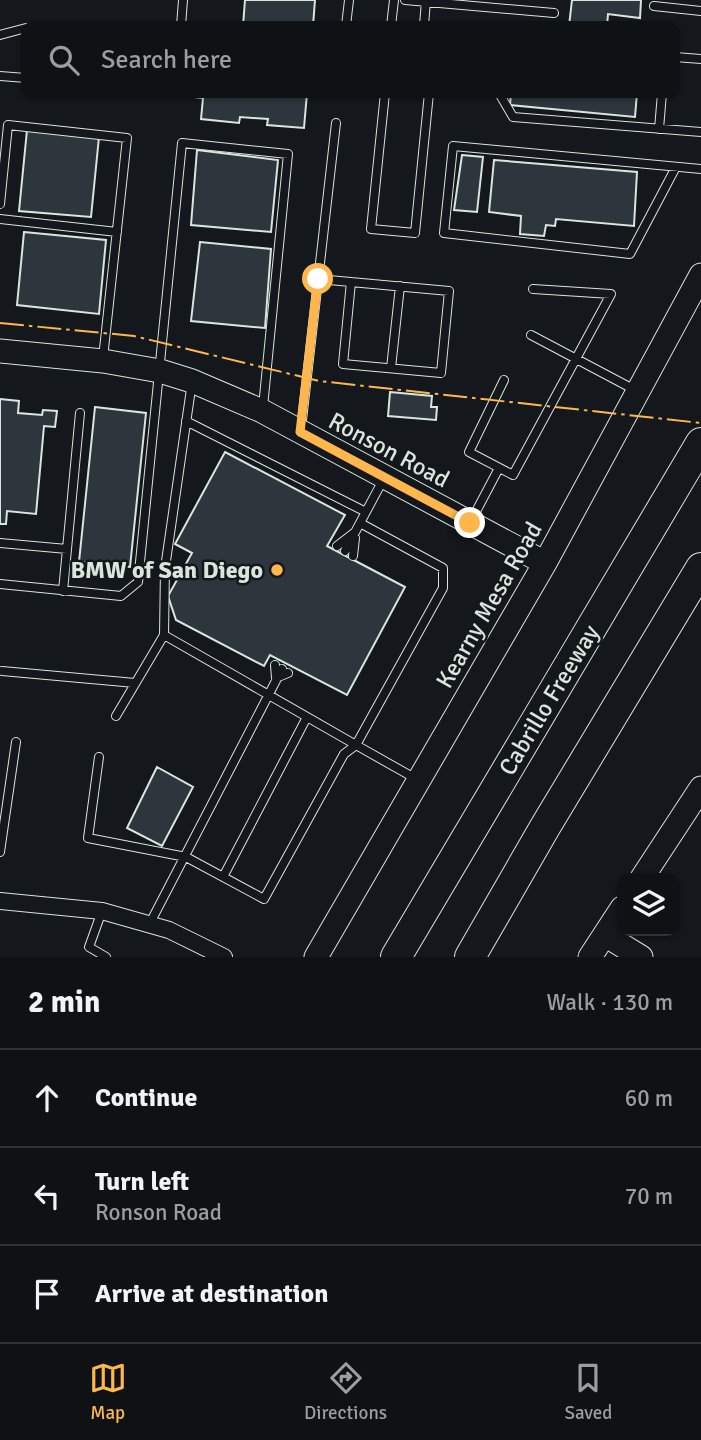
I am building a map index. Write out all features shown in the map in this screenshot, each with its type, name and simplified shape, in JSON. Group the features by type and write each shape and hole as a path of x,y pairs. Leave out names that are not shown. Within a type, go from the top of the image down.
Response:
{"highway":[{"path":"684,472 701,438"},
{"name":"Cabrillo Freeway","path":"396,957 701,443"},
{"path":"470,957 701,568"}],"street":[{"name":"Kearny Mesa Road","path":"316,957 545,563 701,275"},
{"name":"Ronson Road","path":"0,351 103,361 192,381 262,411 545,563"},
{"path":"645,873 701,788"},
{"path":"0,901 102,911 169,930 224,957"},
{"path":"590,957 617,916"},
{"path":"605,935 641,957"}],"lane":[{"path":"181,21 183,0"},
{"path":"347,21 349,0"},
{"path":"392,21 394,0"},
{"path":"405,0 554,13"},
{"path":"424,21 426,1"},
{"path":"654,6 701,11"},
{"path":"0,36 21,30"},
{"path":"680,57 701,59"},
{"path":"0,76 21,78"},
{"path":"384,98 371,229 415,233 428,98"},
{"path":"502,98 513,117 701,132"},
{"path":"659,129 662,98"},
{"path":"300,432 335,123"},
{"path":"0,204 8,125 127,138 103,361"},
{"path":"0,584 121,596 138,582 182,143 288,154 262,411"},
{"path":"676,167 631,254 444,233 453,146 701,169"},
{"path":"0,219 117,232"},
{"path":"318,279 400,286 449,291 441,373 343,364 351,282"},
{"path":"391,368 400,286"},
{"path":"504,380 469,452 513,475 611,294 533,289"},
{"path":"531,335 638,391"},
{"path":"116,716 164,635 164,568 192,381"},
{"path":"63,591 80,413"},
{"path":"186,421 366,512"},
{"path":"470,523 499,468"},
{"path":"349,553 360,523 384,477"},
{"path":"99,757 88,838 186,857 264,900 344,754 356,745 443,587 443,568 360,523"},
{"path":"337,546 356,532"},
{"path":"0,542 67,549"},
{"path":"164,635 419,780"},
{"path":"149,925 281,669"},
{"path":"2,671 135,683"},
{"path":"223,877 307,717"},
{"path":"0,852 16,742"},
{"path":"102,911 89,947 106,957"}],"building":[{"path":"245,0 315,0 313,21 243,21"},
{"path":"572,0 641,0 640,18 608,14 607,21 570,21"},
{"path":"203,98 307,98 304,128 267,125 268,119 240,117 239,123 201,119"},
{"path":"511,98 637,98 635,117 510,105"},
{"path":"27,130 99,137 91,217 19,211"},
{"path":"197,150 278,160 271,232 191,225"},
{"path":"462,155 483,157 477,212 454,210"},
{"path":"494,160 637,172 634,226 556,219 555,226 546,225 544,236 520,234 521,216 489,212"},
{"path":"24,232 106,240 99,314 17,305"},
{"path":"200,242 271,249 265,328 191,321"},
{"path":"390,392 432,396 431,407 437,407 436,420 388,416"},
{"path":"0,399 19,401 18,413 42,415 43,410 57,411 55,427 44,426 36,514 7,511 6,524 0,524"},
{"path":"95,407 146,413 130,567 79,562"},
{"name":"BMW of San Diego","path":"225,452 345,515 327,546 405,587 347,695 270,655 264,666 176,620 168,596 192,553 175,544"},
{"path":"157,767 193,787 162,846 127,828"}],"power":[{"path":"0,323 134,336 319,381 701,423"}],"place":[{"name":"BMW of San Diego","path":"277,570"}],"route":[{"path":"318,279 300,432 470,523"}]}
